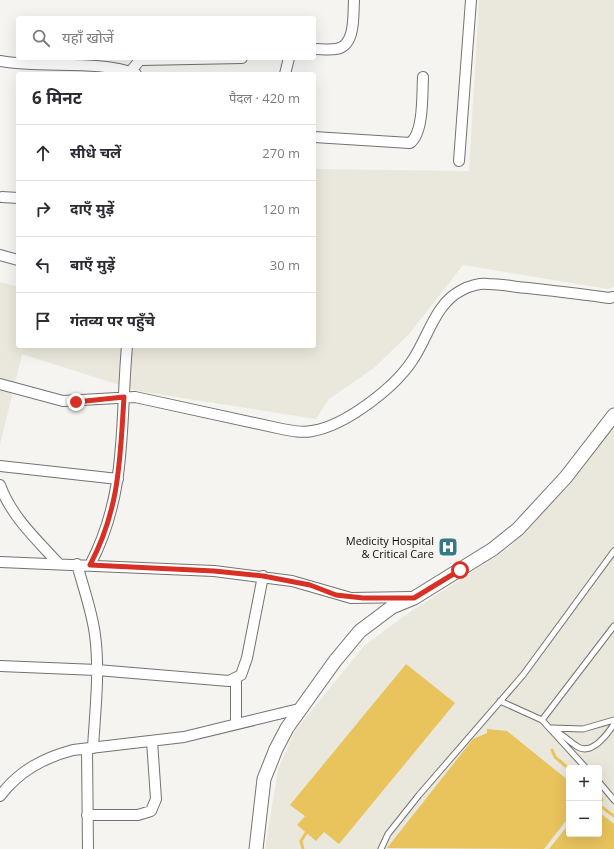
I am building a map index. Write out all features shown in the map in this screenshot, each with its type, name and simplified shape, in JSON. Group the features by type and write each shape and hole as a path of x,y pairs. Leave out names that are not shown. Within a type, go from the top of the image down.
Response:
{"street":[{"path":"316,49 336,49 344,47 349,40 354,0"},
{"path":"459,161 471,0"},
{"path":"134,72 140,60"},
{"path":"286,72 288,60"},
{"path":"0,61 30,69 116,72"},
{"path":"316,137 410,144 416,139 419,130 423,77"},
{"path":"2,197 16,198"},
{"path":"0,255 16,259"},
{"path":"0,384 63,401 76,402 124,397 150,400 297,432 312,431 331,427 377,398 400,377 413,361 441,309 450,298 462,290 487,284 609,298 614,297"},
{"path":"90,565 106,530 118,479 127,348"},
{"path":"256,849 264,778 269,764 287,728 303,708 335,661 360,631 392,607 414,598 493,549 518,529 566,477 614,415"},
{"path":"0,466 118,479"},
{"path":"0,484 10,507 23,526 58,563"},
{"path":"0,562 58,563 214,571 263,576 310,585 351,598 414,598"},
{"path":"77,564 92,618 97,670 90,748 87,815 88,849"},
{"path":"0,666 97,670 220,681 236,679 240,675 247,658 263,576"},
{"path":"236,679 236,723"},
{"path":"0,796 24,771 42,760 57,754 90,748 184,737 236,723 276,716 303,708"},
{"path":"87,815 138,815 151,811 156,799 152,741"}],"lane":[{"path":"381,849 388,834 419,795 523,675 614,551"},
{"path":"542,720 614,626"},
{"path":"500,701 542,720 583,765"},
{"path":"549,728 583,729 614,720"},
{"path":"549,728 564,735 579,748 588,749 606,738 614,724"},
{"path":"602,786 614,800"}],"shaded area":[{"path":"479,0 614,0 614,286 608,289 463,265 410,333 374,368 329,399 316,419 138,391 22,354 0,445 0,282 16,286 16,348 316,348 316,169 469,171"},
{"path":"614,426 614,849 265,849 278,769 295,731 364,646 407,614 509,548 570,484"},
{"path":"406,664 455,703 339,844 324,832 316,841 297,825 305,816 290,805"},
{"path":"487,729 507,731 566,779 566,821 544,849 387,848 473,739 487,733"},
{"path":"602,814 614,824 614,849 549,849 566,828 566,837 602,837"}],"waterway":[{"path":"552,750 555,757 566,766"},
{"path":"601,801 599,805 614,816"},
{"path":"303,849 301,841 306,833"}],"place":[{"name":"Medicity Hospital & Critical Care","path":"448,547"}],"route":[{"path":"76,402 124,397 118,479 112,510 100,545 90,565 214,571 263,576 310,585 336,595 351,598 414,598 460,570"}]}
